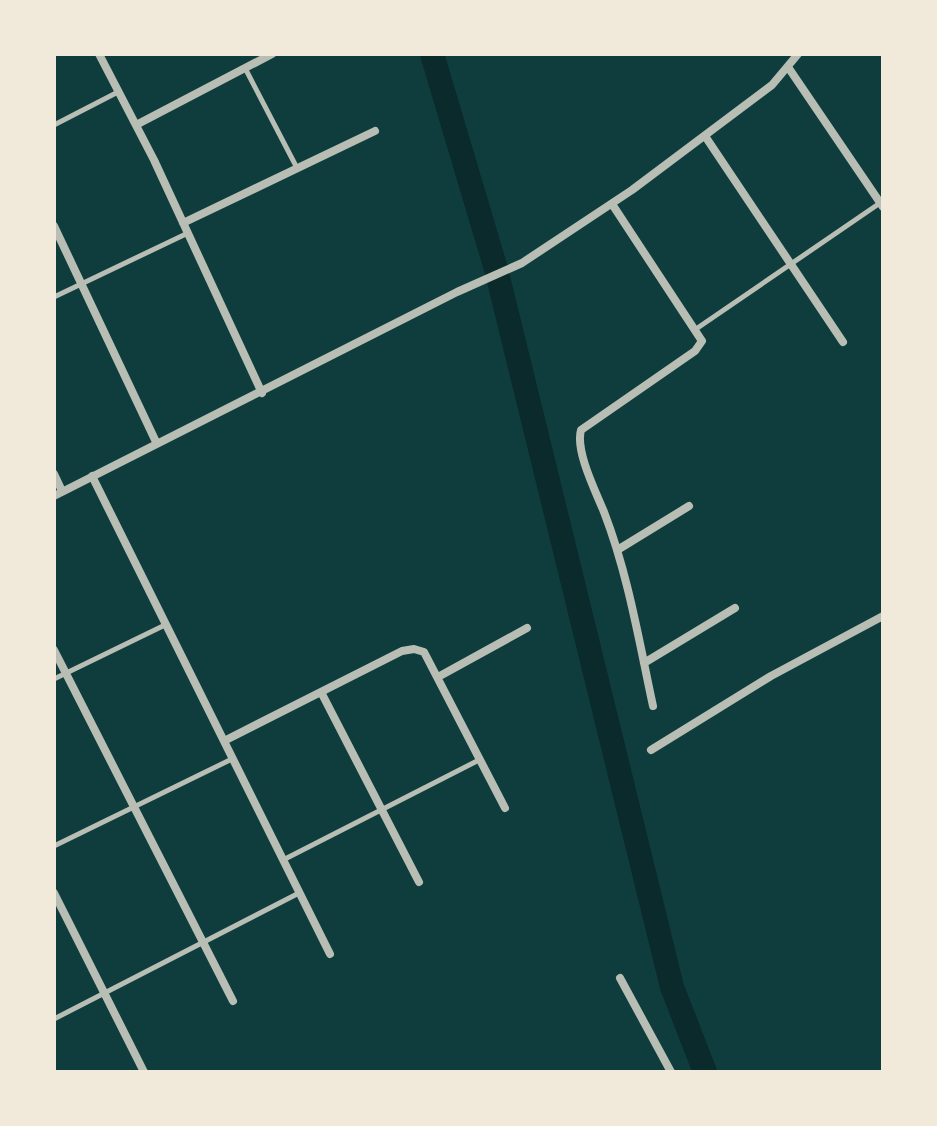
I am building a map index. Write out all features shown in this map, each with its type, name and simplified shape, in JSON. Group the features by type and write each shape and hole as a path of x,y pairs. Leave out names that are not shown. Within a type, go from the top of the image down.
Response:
{"street":[{"path":"99,54 188,233 262,393"},
{"path":"136,125 272,54"},
{"path":"54,474 58,494 457,292 522,263 612,204 705,136 772,85 798,54"},
{"path":"788,67 882,205"},
{"path":"183,223 375,131"},
{"path":"705,136 843,342"},
{"path":"612,204 702,341 695,351 581,430 579,438 619,549 653,706"},
{"path":"54,226 157,444"},
{"path":"92,476 330,954"},
{"path":"619,549 689,506"},
{"path":"644,663 735,608"},
{"path":"651,750 771,676 883,616"},
{"path":"438,677 527,628"},
{"path":"224,741 402,651 414,649 424,652 505,808"},
{"path":"54,650 233,1001"},
{"path":"321,692 419,882"},
{"path":"54,893 144,1072"},
{"path":"620,978 671,1072"}],"lane":[{"path":"245,68 297,169"},
{"path":"54,125 118,92"},
{"path":"696,329 790,263 882,205"},
{"path":"54,297 188,233"},
{"path":"54,679 166,624"},
{"path":"54,846 233,758"},
{"path":"283,860 480,759"},
{"path":"54,1019 300,893"}],"waterway":[{"path":"432,54 496,269 672,987 705,1072"}]}
